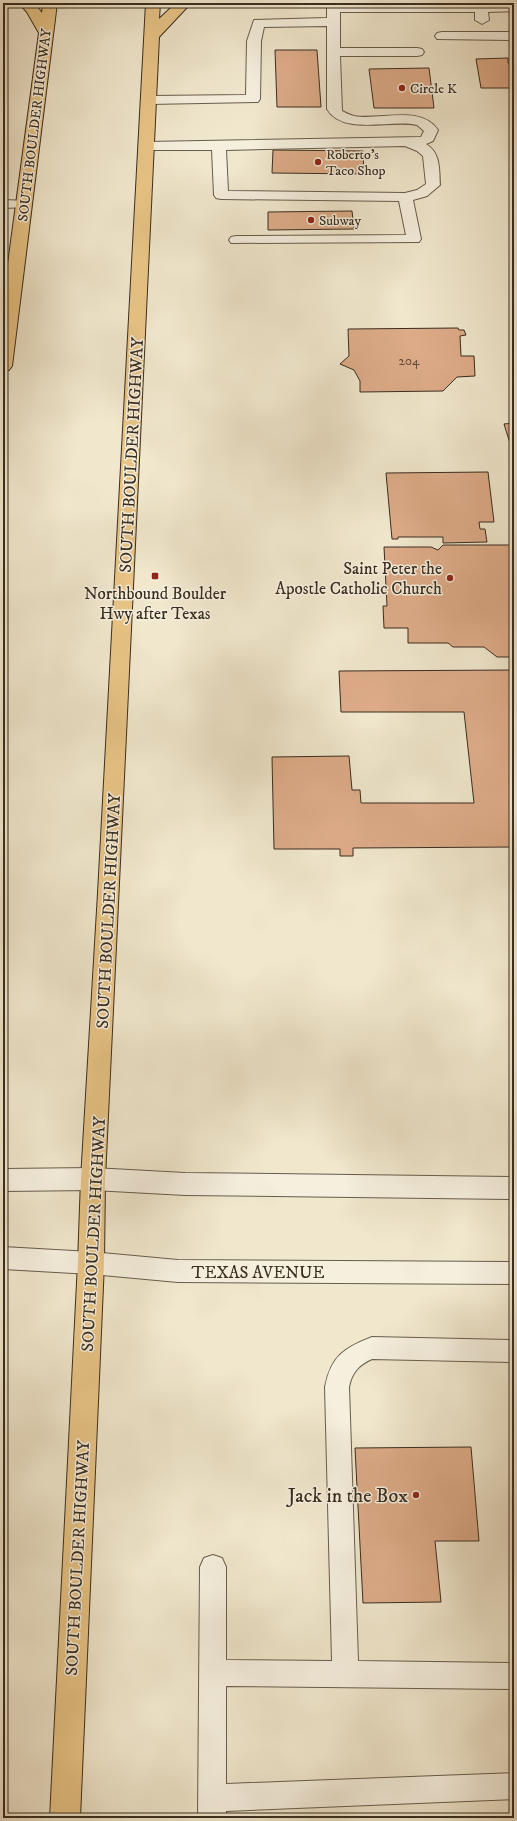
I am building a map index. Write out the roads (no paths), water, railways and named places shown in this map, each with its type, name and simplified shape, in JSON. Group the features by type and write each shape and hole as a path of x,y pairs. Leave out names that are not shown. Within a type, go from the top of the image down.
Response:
{"main road":[{"path":"26,3 33,10 46,33"},
{"name":"SOUTH BOULDER HIGHWAY","path":"3,366 50,3"},
{"name":"SOUTH BOULDER HIGHWAY","path":"65,1818 91,1263 93,1179 98,1108 153,3"},
{"path":"152,35 184,3"}],"street":[{"path":"3,1180 93,1179 185,1184 514,1188"},
{"name":"TEXAS AVENUE","path":"3,1258 91,1263 178,1271 514,1272"}],"lane":[{"path":"146,146 406,142 428,139 431,135 431,130 422,122 413,120 352,120 337,114 334,109 333,8 405,6 480,8 514,7"},
{"path":"480,8 484,36"},
{"path":"149,100 253,99 254,41 259,23 333,22"},
{"path":"442,36 514,36"},
{"path":"333,52 417,52"},
{"path":"219,146 221,195 405,197 422,193 433,185 430,154 427,150 406,142"},
{"path":"236,240 414,239 405,197"},
{"path":"3,204 24,204"},
{"path":"345,1674 337,1387 339,1373 358,1352 372,1348 514,1351"},
{"path":"213,1567 212,1808 514,1786"},
{"path":"212,1673 514,1676"}],"place":[{"name":"Circle K","path":"402,88"},
{"name":"Roberto's Taco Shop","path":"318,162"},
{"name":"Subway","path":"311,220"},
{"name":"Northbound Boulder Hwy after Texas","path":"155,576"},
{"name":"Saint Peter the Apostle Catholic Church","path":"450,578"},
{"name":"Jack in the Box","path":"416,1495"}]}
